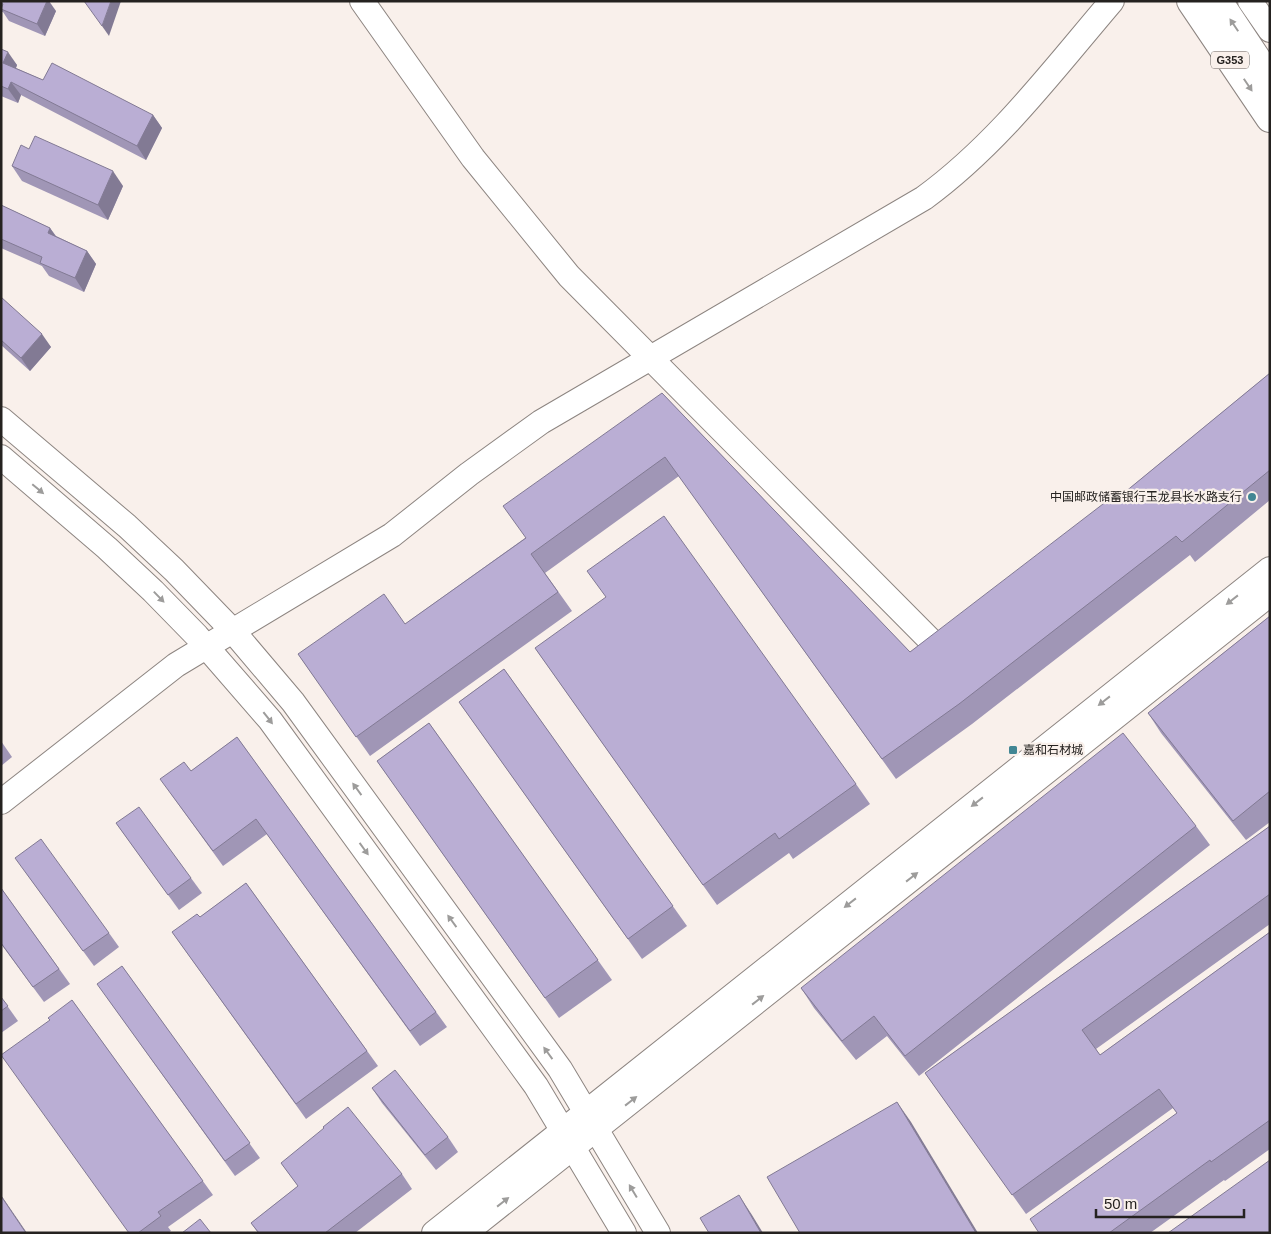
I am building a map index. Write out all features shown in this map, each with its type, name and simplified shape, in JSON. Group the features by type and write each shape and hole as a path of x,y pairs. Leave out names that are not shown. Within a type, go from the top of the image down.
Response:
{"highway":[{"name":"G353","path":"1191,1 1270,118"},
{"name":"G353","path":"1218,1 1270,78"}],"street":[{"path":"362,1 473,158 513,210 569,276 932,642"},
{"path":"1,802 130,700 206,646 370,550 419,516 469,474 541,422 902,212 946,182 1000,131 1112,1"},
{"path":"1250,1 1270,30"},
{"path":"1,419 127,526 174,570 232,630 293,702 560,1070 658,1233"},
{"path":"1,457 107,548 153,591 206,646 270,720 536,1086 624,1233"},
{"path":"591,1121 1270,569"},
{"path":"434,1233 568,1139 1270,594"},
{"path":"465,1233 568,1139"}],"building":[{"path":"1,1 47,1 37,24 1,9 3,4"},
{"path":"84,1 111,1 102,26"},
{"path":"1,49 8,52 3,63 43,80 52,63 153,115 137,146 11,82 8,89 1,86"},
{"path":"35,136 113,171 98,205 12,166 21,145 29,149"},
{"path":"1,205 50,228 48,233 87,251 75,278 40,263 42,257 1,239"},
{"path":"1,297 42,334 21,358 1,340"},
{"path":"1270,373 1270,470 1182,542 1176,536 959,704 882,759 665,457 531,554 558,592 356,737 298,654 384,594 405,624 526,538 503,506 662,393 910,652 1116,494 1119,497"},
{"path":"664,516 856,784 779,839 775,833 703,885 535,648 606,597 587,571"},
{"path":"1270,616 1270,791 1233,821 1148,713"},
{"path":"504,669 673,906 628,939 459,702"},
{"path":"429,723 598,960 545,998 377,761"},
{"path":"1123,733 1196,826 905,1056 874,1016 842,1041 801,988"},
{"path":"237,737 436,1012 410,1031 256,819 213,851 160,779 184,762 191,771"},
{"path":"139,807 191,878 168,895 116,823"},
{"path":"1270,826 1270,894 1082,1030 1100,1055 1270,932 1270,1120 1211,1162 1210,1160 1109,1233 1039,1233 1030,1219 1177,1113 1159,1089 1012,1195 925,1073"},
{"path":"41,839 109,933 83,951 15,858"},
{"path":"246,883 367,1051 296,1104 172,932 197,914 200,917"},
{"path":"1,888 59,969 33,987 1,943"},
{"path":"122,966 250,1143 225,1161 97,984"},
{"path":"1,997 8,1006 1,1011"},
{"path":"72,1000 203,1181 158,1212 161,1216 138,1233 129,1233 1,1055 50,1020 48,1018"},
{"path":"395,1070 448,1137 425,1155 372,1088"},
{"path":"897,1102 976,1233 800,1233 767,1177"},
{"path":"348,1107 402,1174 325,1233 259,1233 251,1223 298,1186 281,1163"},
{"path":"1270,1160 1270,1233 1168,1233"},
{"path":"739,1195 761,1233 709,1233 700,1218"},
{"path":"1,1196 26,1233 1,1233"},
{"path":"200,1219 211,1233 182,1233"}],"place":[{"name":"中国邮政储蓄银行玉龙县长水路支行","path":"1252,497"},
{"name":"嘉和石材城","path":"1013,750"}]}
